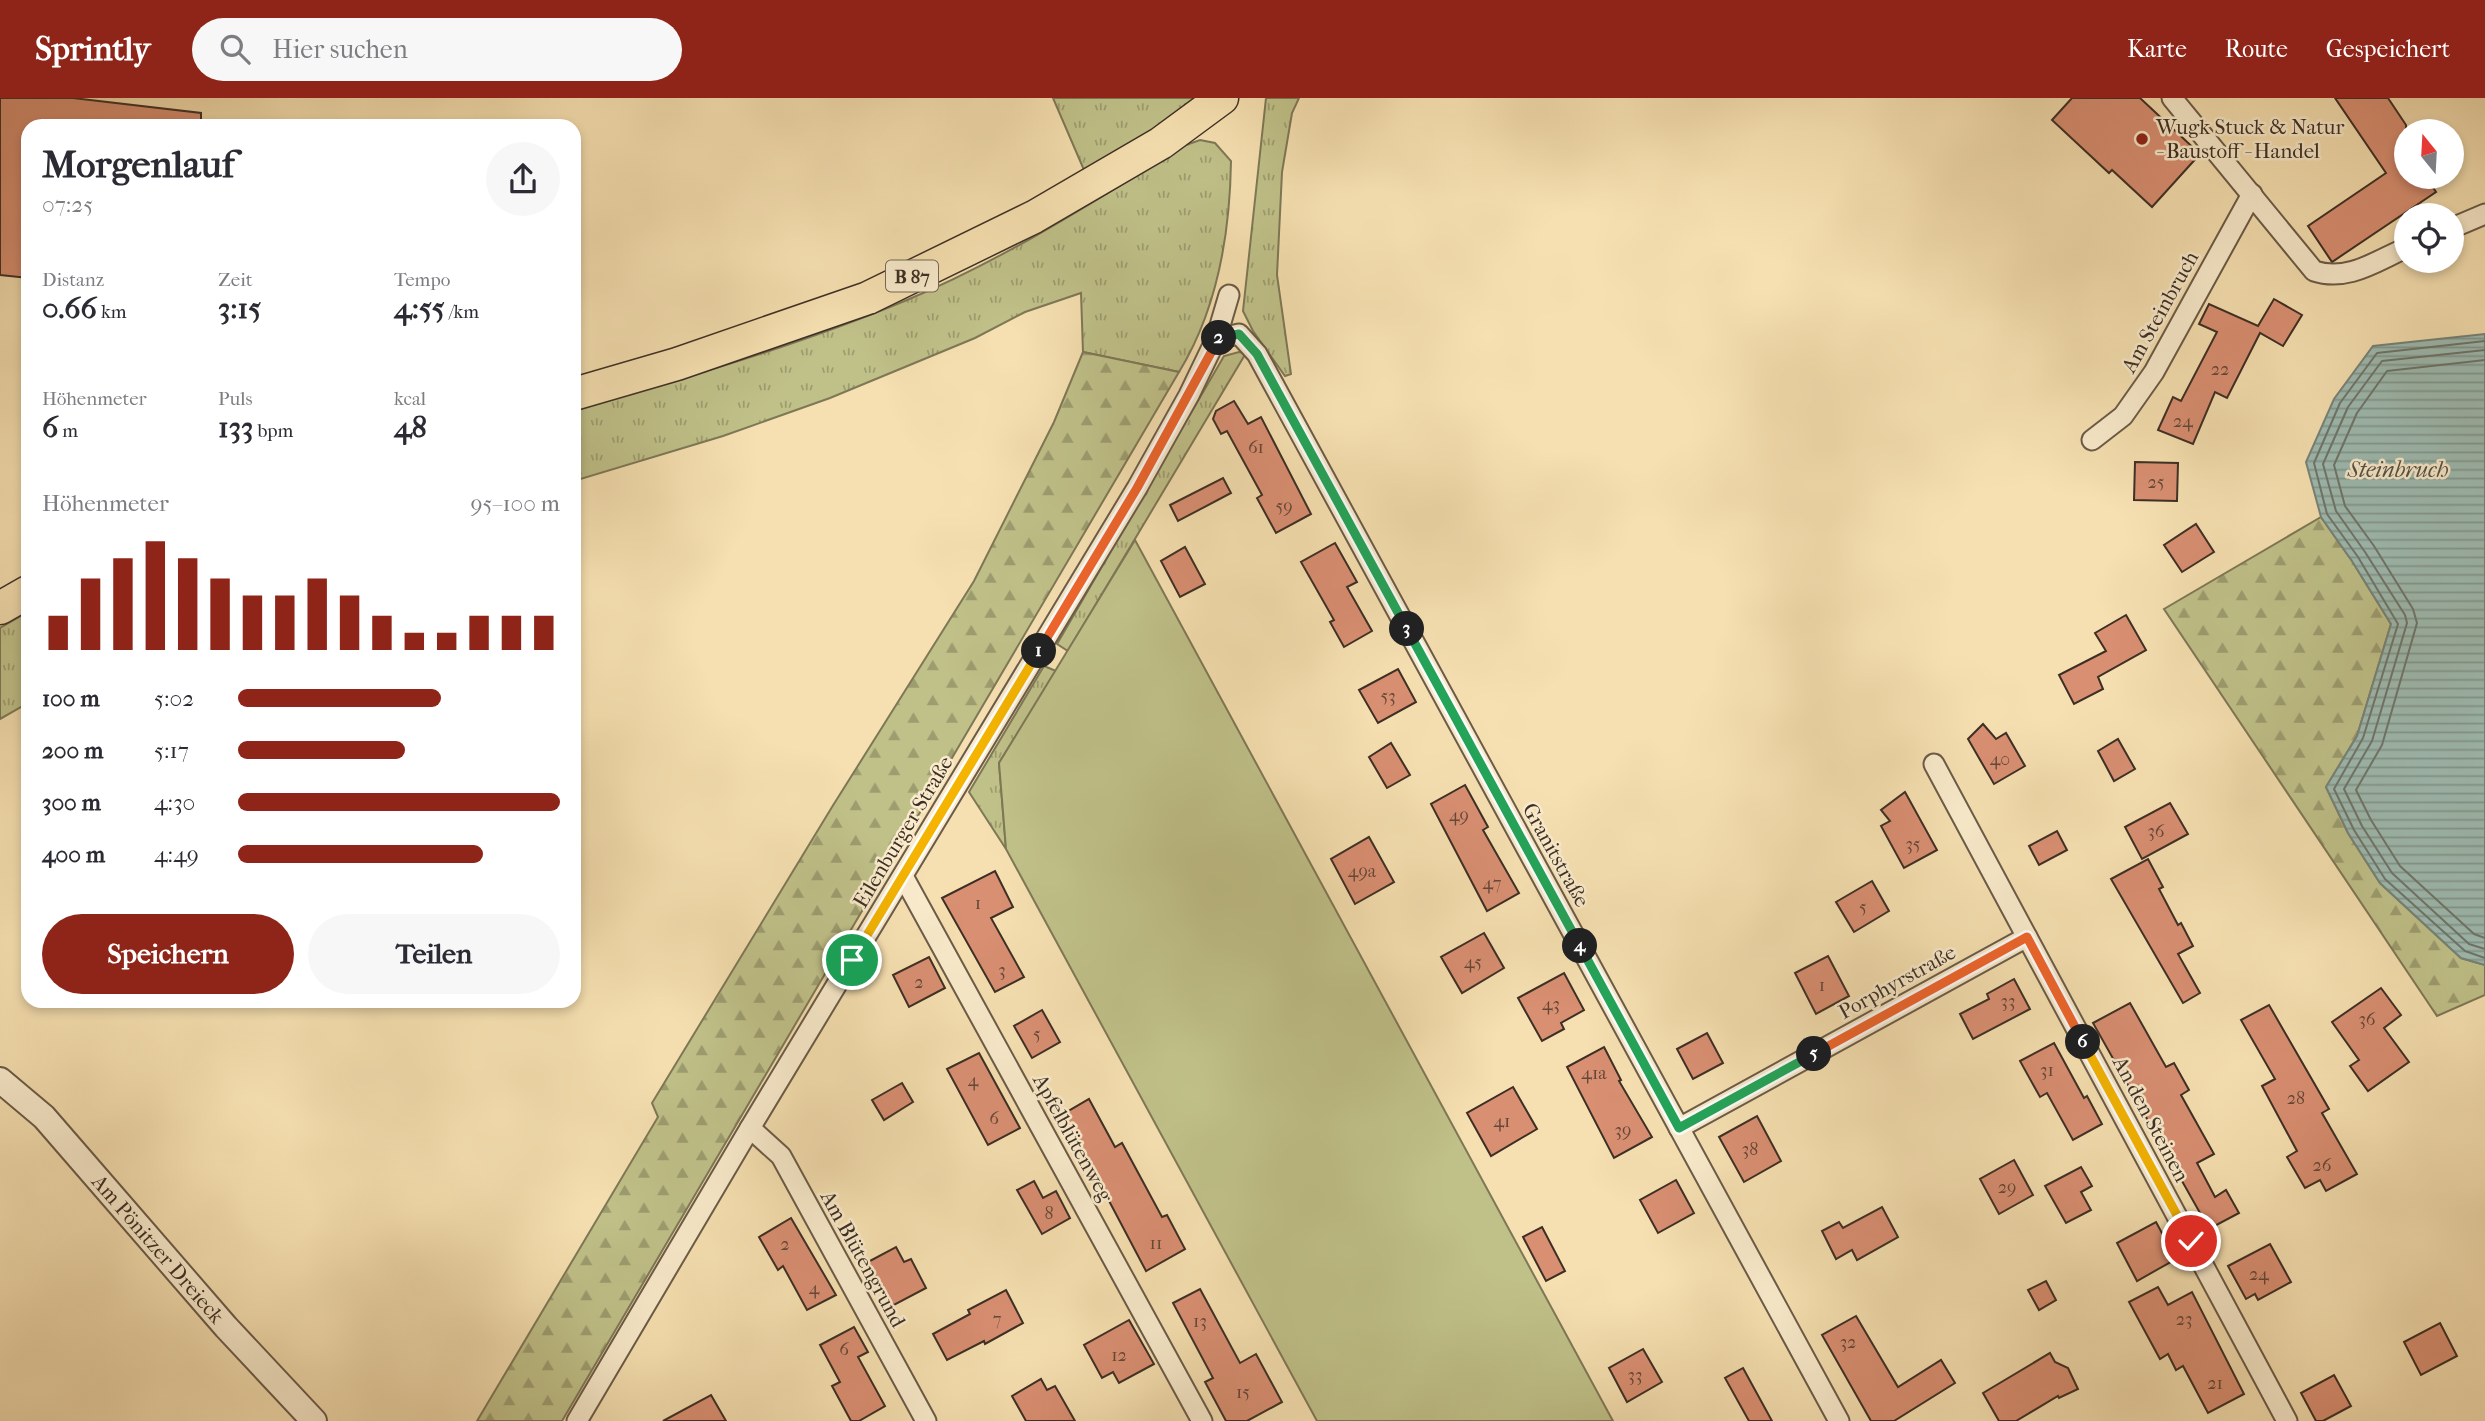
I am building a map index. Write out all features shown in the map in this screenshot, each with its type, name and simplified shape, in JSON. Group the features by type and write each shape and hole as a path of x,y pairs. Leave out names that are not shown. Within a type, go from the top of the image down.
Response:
{"main road":[{"name":"B 87","path":"581,392 677,364 868,298 1066,199 1161,143 1222,98"},
{"path":"0,608 21,596"}],"street":[{"path":"2172,98 2315,271 2329,276 2345,275 2394,253"},
{"name":"Am Steinbruch","path":"2092,440 2123,416 2154,372 2252,194"},
{"path":"2464,223 2485,214"},
{"name":"Eilenburger Straße","path":"577,1421 750,1128 1137,488 1189,395 1216,339 1229,295"},
{"name":"Granitstraße","path":"1216,339 1239,334 1257,354 1839,1421"},
{"name":"An den Steinen","path":"1934,764 2287,1421"},
{"name":"Apfelblütenweg","path":"903,876 1202,1421"},
{"name":"Porphyrstraße","path":"1679,1128 2027,937"},
{"name":"Am Pönitzer Dreieck","path":"0,1080 44,1117 226,1327 314,1421"},
{"name":"Am Blütengrund","path":"750,1128 781,1156 926,1421"}],"green space":[{"path":"1053,98 1202,98 1168,123 1084,170"},
{"path":"1266,98 1299,98 1292,113 1282,172 1277,275 1291,374 1285,376 1253,331 1243,311"},
{"path":"1200,140 1215,143 1231,161 1228,216 1219,270 1203,323 1179,372 1083,352 1081,293 1025,312 975,338 830,398 723,436 581,479 581,408 784,346 907,300 1014,248 1186,145"},
{"path":"1083,352 1179,372 562,1421 477,1421 658,1117 652,1103 832,807 974,581 1054,422"},
{"path":"1246,353 1068,651 1057,644 1224,356"},
{"path":"2321,517 2391,624 2357,736 2326,787 2348,833 2380,883 2461,958 2485,965 2485,995 2437,1016 2164,609"},
{"path":"1135,540 1613,1421 1317,1421 1006,849 999,763"},
{"path":"21,616 21,707 0,719 0,628"},
{"path":"1044,666 1056,671 999,763 1006,849 969,792"}],"water":[{"name":"Steinbruch","path":"2485,334 2485,965 2461,958 2380,883 2348,833 2326,787 2357,736 2391,624 2321,517 2306,462 2334,399 2373,346"}],"building":[{"path":"0,98 73,98 201,113 201,119 21,119 21,277 0,275"},
{"name":"Wugk Stuck & Natur - Baustoff - Handel","path":"2072,98 2140,98 2200,154 2152,207 2112,170 2109,173 2052,120"},
{"path":"2335,98 2388,98 2402,119 2394,119 2394,189 2434,189 2436,192 2420,203 2394,203 2394,220 2332,262 2308,226 2386,173"},
{"path":"2274,299 2302,315 2283,346 2260,333 2227,398 2215,392 2193,444 2158,430 2173,397 2181,401 2217,332 2199,324 2209,304 2258,326"},
{"path":"1234,401 1248,424 1261,417 1311,514 1276,533 1257,498 1262,495 1227,431 1221,434 1213,419 1216,411"},
{"path":"2135,462 2178,463 2177,501 2134,500"},
{"path":"1223,478 1231,493 1178,521 1170,505"},
{"path":"2196,524 2214,552 2182,572 2164,545"},
{"path":"1335,543 1357,582 1347,587 1372,631 1344,647 1330,622 1334,620 1301,562"},
{"path":"1185,547 1205,584 1180,597 1161,561"},
{"path":"2126,615 2146,650 2098,677 2103,689 2074,704 2059,675 2106,651 2095,633"},
{"path":"1398,669 1416,702 1378,723 1359,690"},
{"path":"1983,724 1996,739 2006,733 2025,766 1994,784 1968,739"},
{"path":"2118,739 2135,769 2114,781 2098,751"},
{"path":"1391,743 1410,775 1387,788 1369,757"},
{"path":"1465,785 1488,827 1483,830 1519,893 1487,911 1431,804"},
{"path":"1905,792 1937,850 1904,868 1881,826 1890,821 1881,810"},
{"path":"2170,803 2188,834 2142,859 2125,827"},
{"path":"2057,831 2067,850 2039,865 2029,846"},
{"path":"1369,837 1394,882 1355,904 1331,859"},
{"path":"2148,859 2163,887 2159,889 2178,925 2181,923 2193,946 2178,954 2200,993 2183,1003 2111,879"},
{"path":"995,871 1013,907 991,918 1024,977 995,992 942,898"},
{"path":"1872,881 1889,911 1854,932 1836,902"},
{"path":"1484,933 1504,968 1462,993 1441,957"},
{"path":"1828,956 1849,996 1816,1014 1795,973"},
{"path":"929,957 945,988 909,1007 893,975"},
{"path":"1564,973 1584,1010 1561,1023 1564,1029 1542,1041 1518,998"},
{"path":"2014,979 2030,1009 1973,1039 1960,1014 1989,999 1987,994"},
{"path":"2381,988 2401,1015 2384,1028 2409,1062 2368,1091 2350,1066 2359,1060 2332,1022"},
{"path":"2130,1003 2166,1067 2174,1063 2189,1090 2181,1095 2214,1154 2197,1163 2215,1197 2226,1190 2239,1213 2209,1229 2093,1023"},
{"path":"2269,1005 2329,1109 2322,1113 2357,1174 2326,1191 2320,1180 2305,1188 2287,1157 2297,1151 2262,1086 2275,1079 2241,1020"},
{"path":"1042,1010 1060,1042 1032,1058 1014,1026"},
{"path":"1707,1033 1723,1063 1693,1079 1677,1049"},
{"path":"2054,1043 2084,1098 2087,1096 2102,1124 2073,1140 2047,1093 2040,1097 2020,1061"},
{"path":"1604,1047 1621,1080 1619,1081 1652,1137 1614,1158 1567,1067"},
{"path":"979,1053 1020,1128 988,1145 947,1069"},
{"path":"902,1083 913,1102 884,1120 872,1100"},
{"path":"1513,1087 1537,1129 1491,1156 1467,1113"},
{"path":"1089,1099 1115,1147 1122,1143 1162,1217 1167,1215 1185,1249 1146,1271 1079,1144 1076,1146 1060,1116"},
{"path":"1757,1116 1781,1161 1744,1182 1719,1137"},
{"path":"2014,1160 2033,1195 1999,1214 1980,1179"},
{"path":"2081,1167 2092,1186 2081,1192 2091,1210 2066,1223 2045,1186"},
{"path":"1676,1180 1694,1213 1658,1233 1640,1200"},
{"path":"1034,1181 1043,1198 1056,1191 1070,1218 1042,1234 1017,1190"},
{"path":"1882,1207 1898,1237 1857,1260 1852,1250 1836,1259 1822,1231 1839,1222 1843,1228"},
{"path":"791,1218 836,1295 807,1310 783,1266 778,1270 759,1237"},
{"path":"2156,1222 2176,1259 2137,1281 2117,1243"},
{"path":"1542,1227 1565,1271 1546,1281 1523,1237"},
{"path":"2270,1244 2291,1282 2258,1300 2255,1294 2246,1299 2228,1266"},
{"path":"896,1247 904,1262 911,1259 926,1288 892,1306 868,1262"},
{"path":"2046,1281 2056,1300 2039,1310 2028,1290"},
{"path":"2158,1287 2168,1305 2192,1292 2244,1394 2208,1413 2183,1366 2176,1370 2168,1354 2160,1359 2129,1302"},
{"path":"1200,1289 1240,1363 1256,1354 1282,1402 1247,1421 1226,1421 1205,1382 1213,1378 1173,1303"},
{"path":"1006,1290 1023,1323 985,1344 984,1341 947,1360 933,1334 970,1314 968,1310"},
{"path":"1856,1316 1898,1387 1941,1360 1955,1383 1894,1421 1871,1421 1822,1335"},
{"path":"1129,1320 1154,1364 1119,1383 1113,1372 1102,1378 1084,1345"},
{"path":"2440,1323 2457,1356 2421,1375 2404,1342"},
{"path":"854,1327 868,1352 858,1357 885,1406 859,1421 851,1421 832,1386 840,1382 820,1345"},
{"path":"1643,1349 1662,1382 1627,1402 1609,1368"},
{"path":"2050,1353 2055,1362 2068,1368 2078,1389 2059,1398 2058,1396 2016,1421 1999,1421 1983,1393"},
{"path":"1743,1368 1772,1421 1749,1421 1725,1378"},
{"path":"2334,1375 2351,1406 2323,1421 2316,1421 2301,1393"},
{"path":"1041,1379 1047,1390 1055,1386 1075,1421 1026,1421 1012,1396"},
{"path":"711,1395 726,1421 663,1421"}],"place":[{"name":"Wugk Stuck & Natur - Baustoff - Handel","path":"2142,139"}],"route":[{"path":"852,960 1137,488 1189,395 1216,339 1239,334 1257,354 1679,1128 2027,937 2191,1241"}]}
